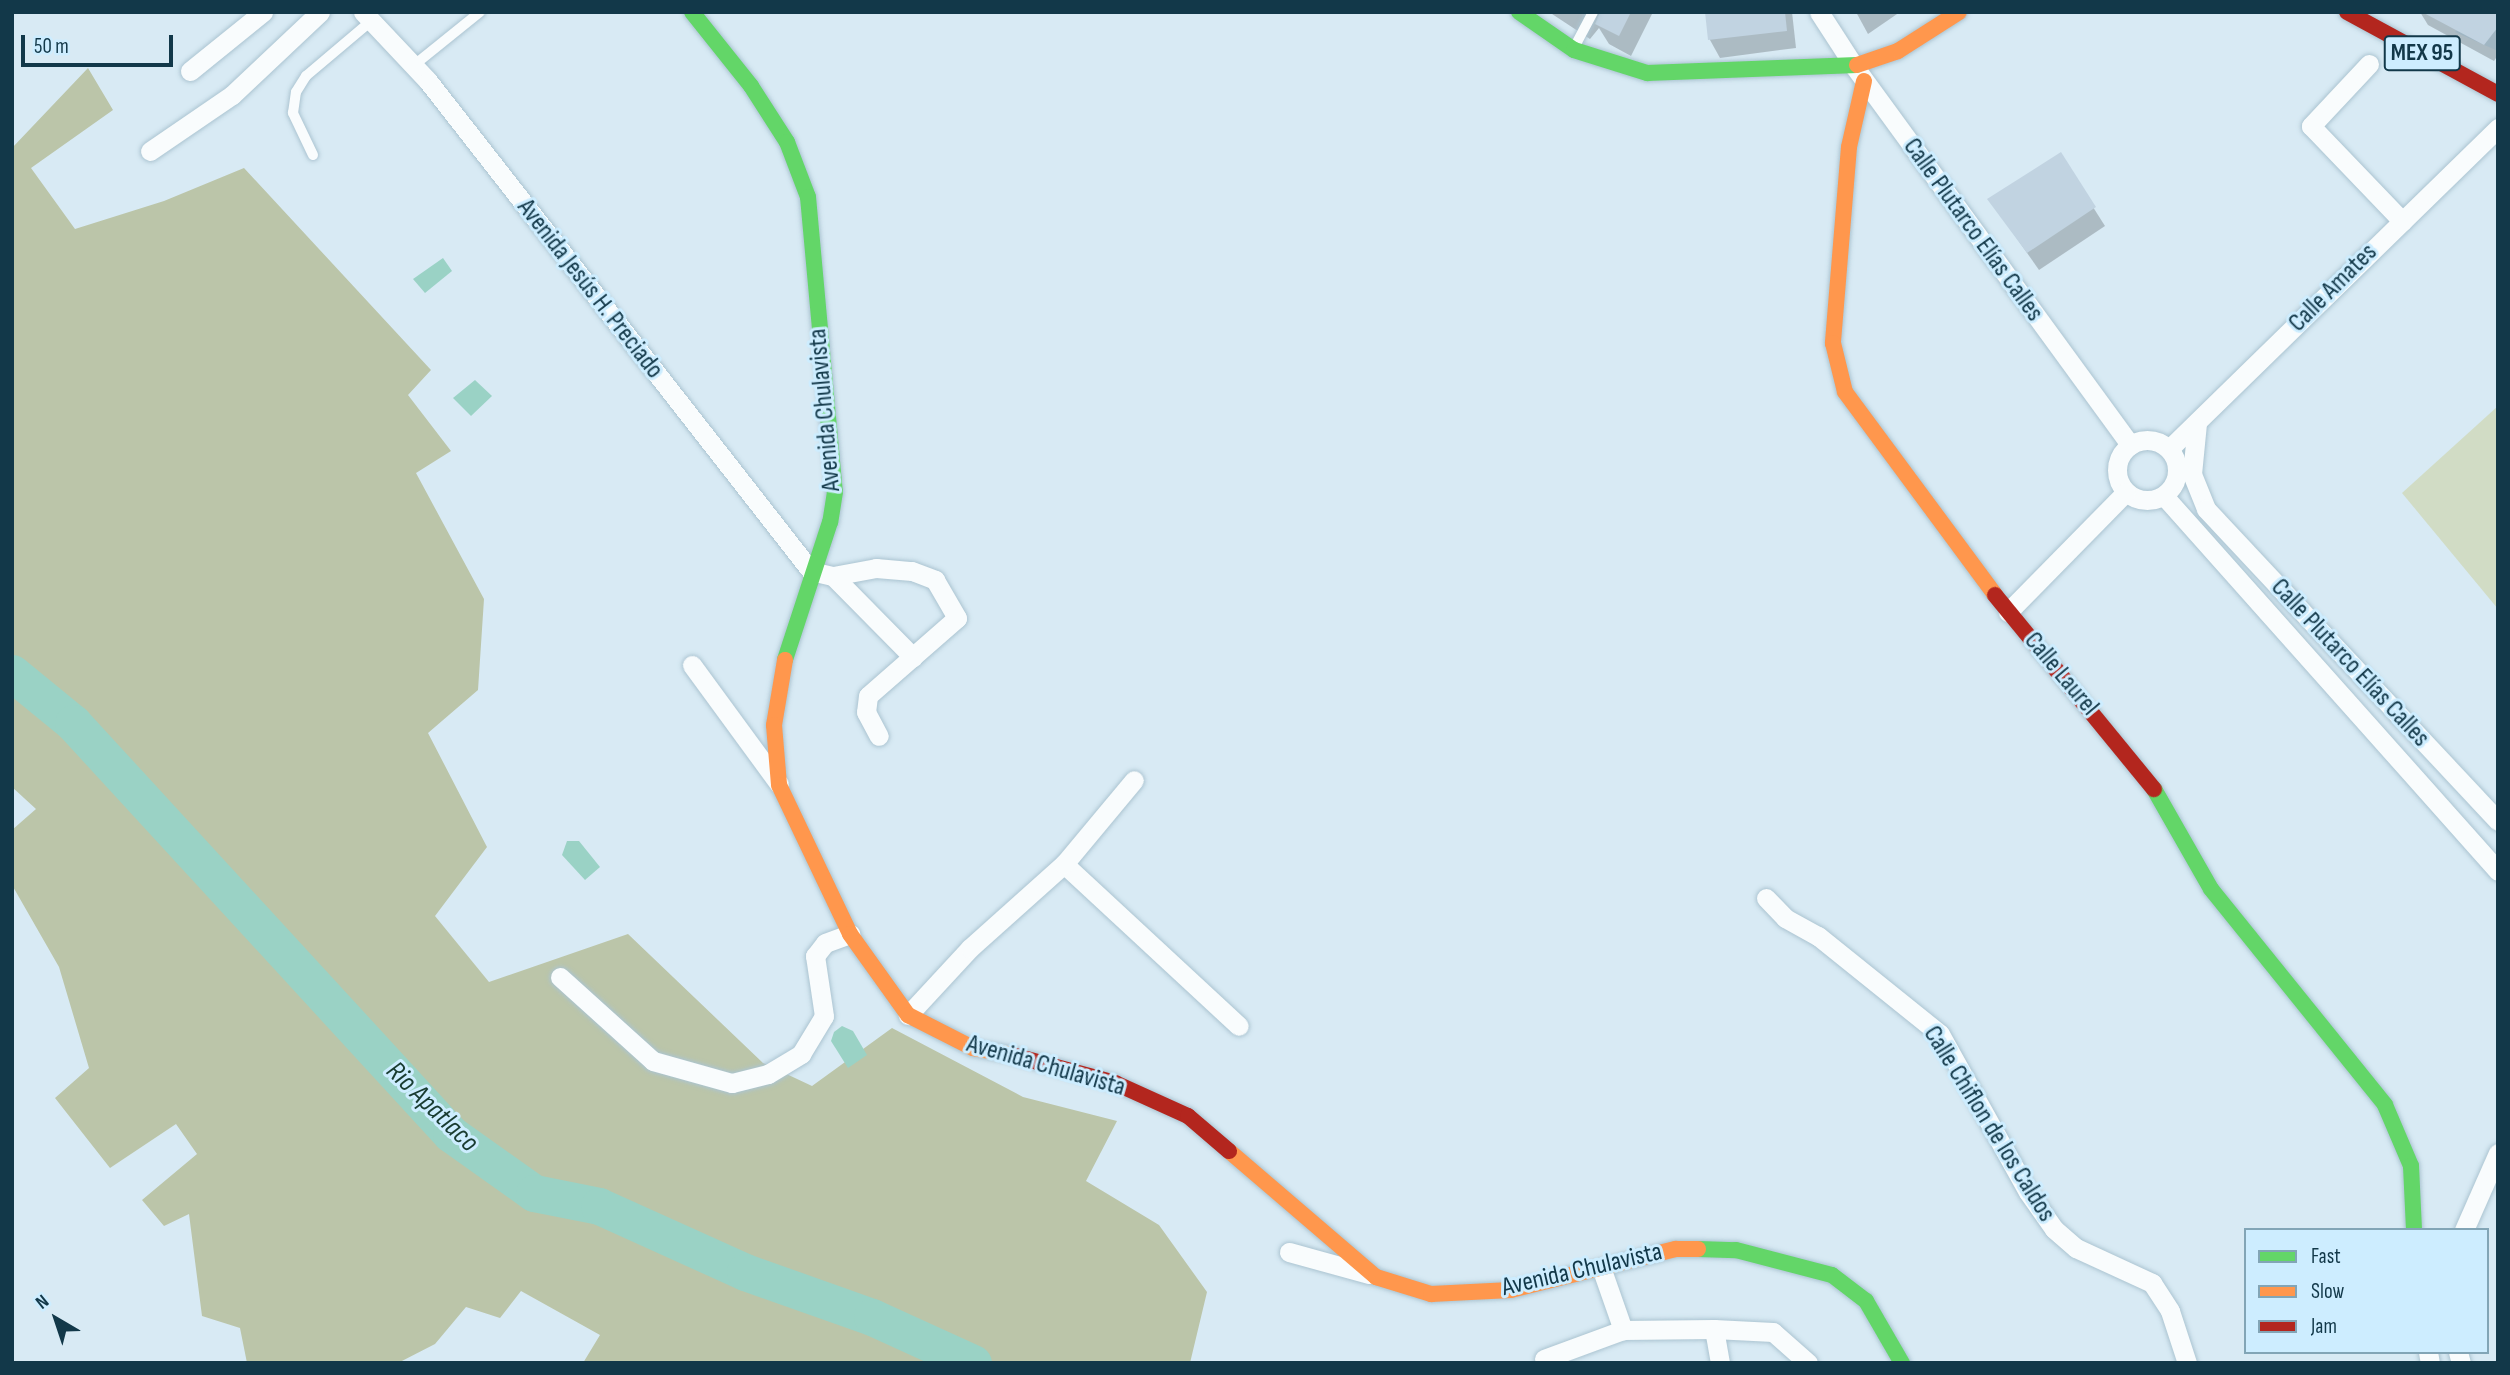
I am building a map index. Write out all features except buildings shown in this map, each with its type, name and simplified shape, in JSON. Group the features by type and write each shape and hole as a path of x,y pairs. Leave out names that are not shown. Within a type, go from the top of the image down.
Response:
{"street":[{"path":"190,71 263,12"},
{"path":"150,151 232,95 320,12"},
{"name":"Avenida Chulavista","path":"692,12 751,86 787,142 808,197 835,492 830,522 811,571 786,654 774,725 779,785 850,934 908,1015 973,1048 1028,1058 1115,1083 1188,1116 1376,1277 1431,1294 1511,1290 1602,1270 1676,1249 1736,1250 1832,1275 1866,1301 1902,1363"},
{"path":"1519,12 1574,50 1647,73 1859,74 1959,12"},
{"name":"Calle Plutarco Elías Calles","path":"1819,12 1859,74 2130,445"},
{"name":"MEX 95","path":"2347,12 2498,94"},
{"name":"Avenida Jesús H. Preciado","path":"367,16 413,66 811,571"},
{"path":"2369,64 2311,126 2402,221"},
{"name":"Calle Laurel","path":"1859,74 1849,147 1833,343 1845,393 2008,612 2147,776 2211,889 2385,1105 2411,1166 2414,1228"},
{"name":"Calle Amates","path":"2169,449 2498,128"},
{"name":"Calle Plutarco Elías Calles","path":"2197,424 2192,474 2206,509 2498,821"},
{"path":"2143,440 2169,449 2178,474 2164,496 2144,500 2126,492 2118,468 2130,445 2143,440"},
{"path":"2008,612 2126,492"},
{"name":"Calle Plutarco Elías Calles","path":"2164,496 2498,871"},
{"path":"811,571 833,576 876,568 912,570 935,580 957,618 869,696 866,712 879,736"},
{"path":"833,576 913,657"},
{"path":"692,665 779,785"},
{"path":"908,1015 970,948 1065,864 1135,780"},
{"path":"1065,864 1239,1026"},
{"name":"Calle Chiflon de los Caldos","path":"1766,898 1785,918 1818,936 1940,1034 2028,1192 2054,1229 2076,1248 2152,1283 2170,1311 2187,1363"},
{"path":"560,977 653,1061 732,1083 768,1074 801,1054 824,1016 815,956 825,943 850,934"},
{"path":"2465,1228 2498,1153"},
{"path":"1289,1252 1376,1277"},
{"path":"1602,1270 1623,1330"},
{"path":"1714,1329 1720,1363"},
{"path":"1544,1359 1623,1330 1714,1329 1773,1332 1808,1363"}],"lane":[{"path":"413,66 480,12"},
{"path":"1574,50 1593,12"},
{"path":"313,155 293,113 296,92 306,76 367,16"}],"shaded area":[{"path":"2476,12 2498,12 2498,51 2455,32"},
{"path":"88,68 113,110 31,168 75,229 164,201 244,168 431,370 408,395 451,451 416,473 484,599 478,690 428,733 487,847 435,916 489,982 628,934 763,1063 812,1086 892,1028 1023,1097 1117,1121 1086,1181 1159,1225 1207,1292 1190,1363 583,1363 600,1335 521,1291 500,1318 466,1307 435,1344 398,1363 247,1363 240,1328 202,1316 189,1214 164,1226 142,1200 197,1154 176,1124 110,1168 55,1098 89,1068 59,967 12,885 12,830 36,809 12,787 12,148"},
{"path":"443,258 452,271 425,293 413,279"},
{"path":"475,380 492,396 471,416 453,398"},
{"path":"2498,406 2498,609 2402,493"},
{"path":"567,841 579,841 600,867 585,880 562,855"},
{"path":"842,1026 853,1031 867,1055 848,1068 831,1041 834,1032"}],"waterway":[{"name":"Rio Apatlaco","path":"12,673 73,723 451,1134 534,1193 599,1206 745,1272 872,1317 973,1363"}],"traffic: fast":[{"path":"692,12 751,86 787,142 808,197 835,492 830,522 785,660"},
{"path":"1519,12 1574,50 1647,73 1857,65"},
{"path":"2154,789 2211,889 2385,1105 2411,1166 2414,1228"},
{"path":"1698,1249 1736,1250 1832,1275 1866,1301 1902,1363"}],"traffic: slow":[{"path":"1857,65 1898,51 1959,12"},
{"path":"1864,81 1849,147 1833,343 1845,392 1995,595"},
{"path":"785,660 774,725 779,785 850,934 908,1015 973,1048 1012,1055"},
{"path":"1229,1151 1376,1277 1431,1294 1511,1290 1676,1249 1698,1249"}],"traffic: jam":[{"path":"2347,12 2498,94"},
{"path":"1995,595 2154,789"},
{"path":"1012,1055 1115,1083 1188,1116 1229,1151"}]}
